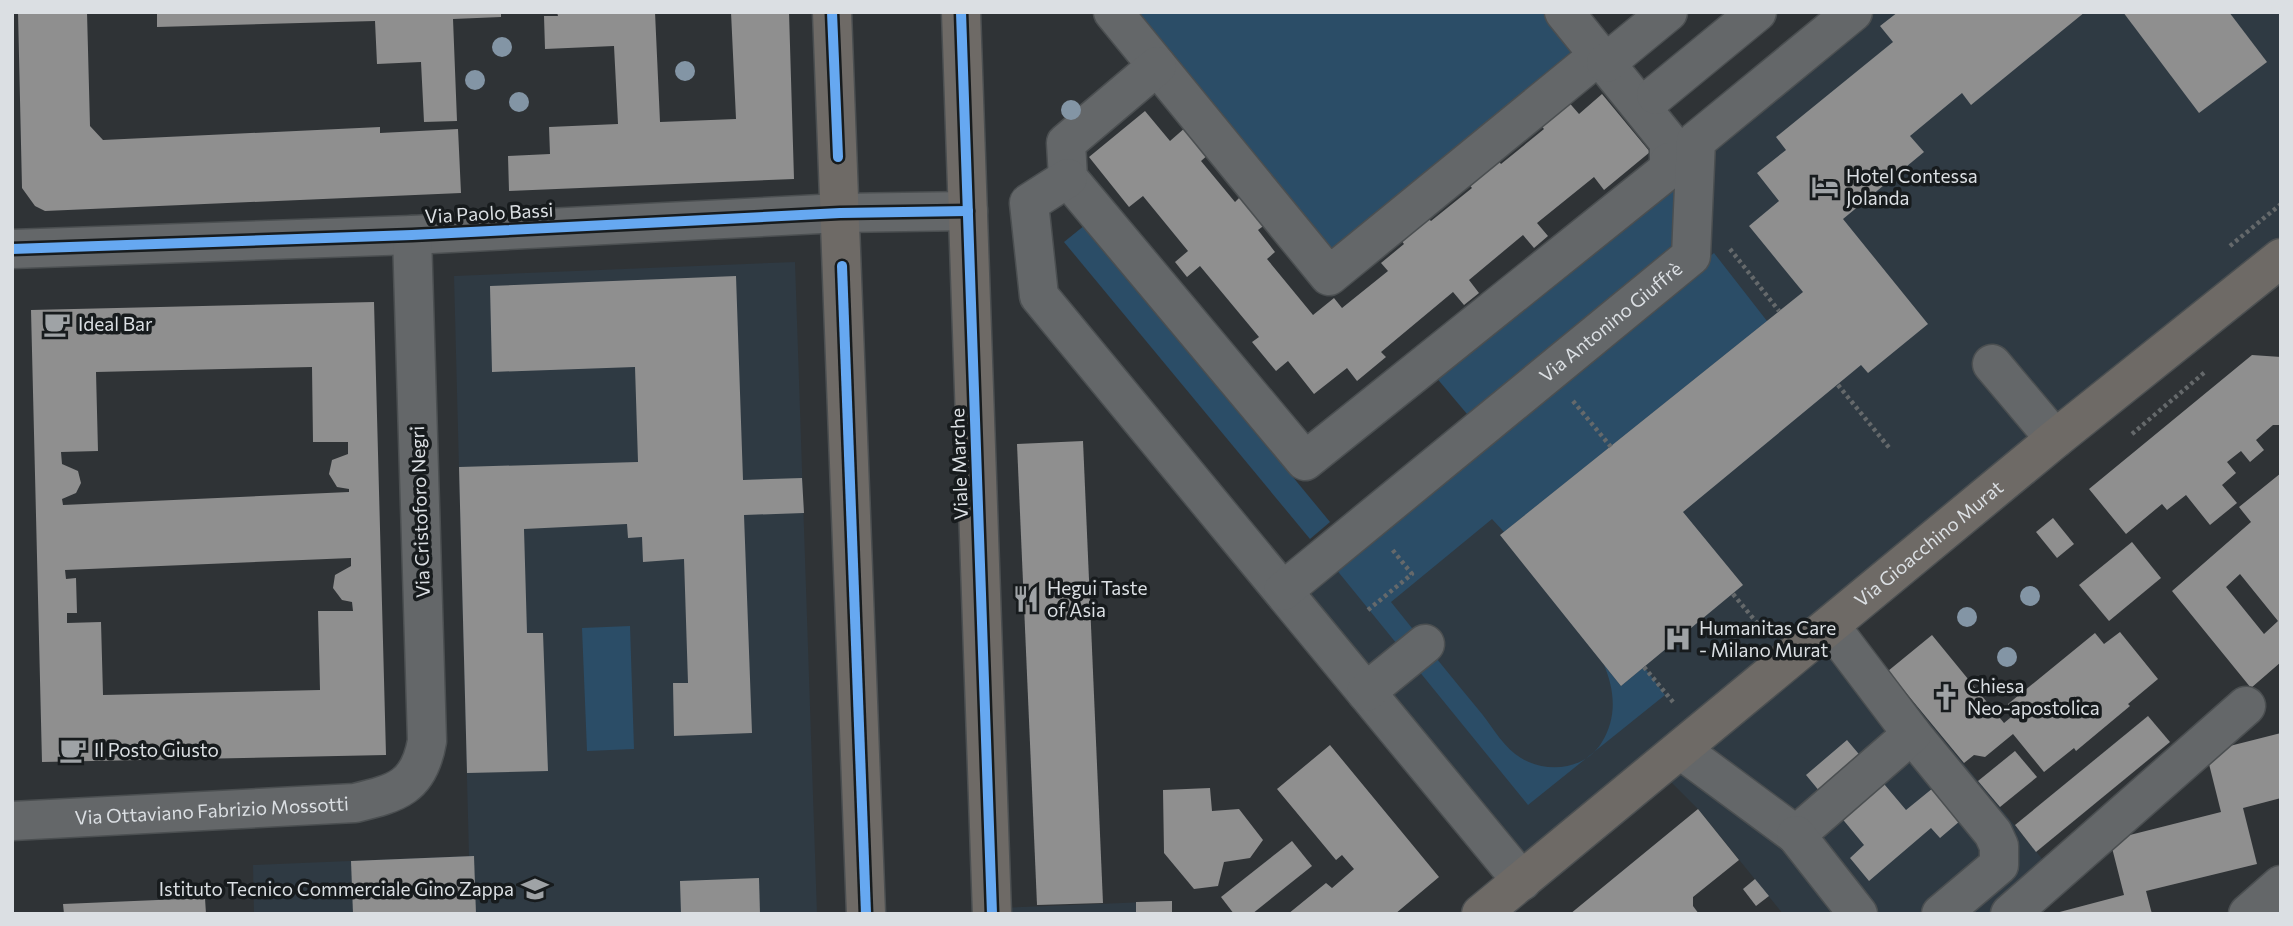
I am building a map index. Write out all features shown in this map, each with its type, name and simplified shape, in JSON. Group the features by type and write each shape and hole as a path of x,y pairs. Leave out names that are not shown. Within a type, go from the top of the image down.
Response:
{"main road":[{"path":"832,12 866,914"},
{"name":"Viale Marche","path":"961,12 992,914"},
{"name":"Via Gioacchino Murat","path":"1481,914 2055,439 2281,258"}],"street":[{"path":"1113,12 1329,276 1602,59 1668,12"},
{"path":"1157,66 1066,143 1068,177 1305,461 1669,169 1674,162 1670,142 1564,12"},
{"path":"1656,95 1757,12"},
{"name":"Via Antonino Giuffrè","path":"1283,591 1691,256 1696,141 1853,12"},
{"path":"1068,177 1029,203 1039,296 1522,881"},
{"name":"Via Paolo Bassi","path":"12,249 412,235 839,213 968,211"},
{"name":"Via Cristoforo Negri","path":"408,785 422,765 426,741 412,235"},
{"path":"1992,364 2055,439"},
{"path":"1831,627 1912,734 1993,832 1999,846 1999,865 1941,914"},
{"path":"1366,692 1425,643"},
{"path":"2010,914 2246,706"},
{"path":"1796,835 1912,734"},
{"path":"1681,750 1796,835 1858,914"},
{"name":"Via Ottaviano Fabrizio Mossotti","path":"12,821 355,803 385,796 408,785"},
{"path":"2248,914 2281,885"}],"path":[{"path":"2230,246 2281,204"},
{"path":"1692,236 1721,237 1779,311"},
{"path":"1548,371 1611,447"},
{"path":"2132,434 2205,372"},
{"path":"1838,385 1891,450"},
{"path":"1368,610 1412,574 1369,519"},
{"path":"1732,594 1762,629"},
{"path":"1644,667 1673,702"}],"shaded area":[{"path":"1130,12 1547,12 1580,53 1331,258"},
{"path":"1858,12 2281,12 2281,249 1522,871 1288,591 1694,257 1700,142"},
{"path":"1678,183 1676,248 1467,414 1435,376"},
{"path":"1085,225 1330,522 1310,539 1064,242"},
{"path":"1714,253 1767,321 1504,532 1492,519 1391,602 1515,754 1542,766 1565,766 1584,760 1528,805 1331,563"},
{"path":"795,262 817,914 254,914 253,865 469,856 454,276"},
{"path":"1848,623 2048,866 1993,914 1783,914 1698,809 1664,775"},
{"path":"630,626 634,749 587,751 582,628"},
{"path":"1604,665 1621,686 1644,667 1665,695 1593,753 1607,733 1612,714 1612,694"},
{"path":"1172,901 1172,914 997,914 996,908"}],"building":[{"path":"18,12 87,12 90,126 103,140 380,127 380,133 458,129 461,193 45,211 35,206 22,188"},
{"path":"157,12 501,12 501,17 453,19 457,121 424,122 421,62 377,64 375,21 157,27"},
{"path":"557,12 655,12 660,122 736,119 731,12 789,12 794,179 509,191 508,156 550,154 549,127 618,124 614,46 545,49 544,16 558,16"},
{"path":"1898,12 2085,12 1971,105 1962,93 1910,136 1924,152 1843,219 1928,324 1868,373 1861,365 1683,512 1743,585 1621,686 1500,535 1803,292 1749,226 1779,201 1757,173 1786,150 1776,137 1893,42 1880,26"},
{"path":"2123,12 2229,12 2267,62 2199,113"},
{"path":"1602,94 1650,152 1604,190 1594,177 1537,223 1548,236 1534,248 1523,235 1469,280 1479,293 1464,305 1453,292 1381,352 1386,357 1357,381 1347,368 1314,394 1288,361 1276,371 1252,342 1259,337 1200,266 1187,277 1175,262 1188,251 1143,196 1129,207 1089,157 1145,111 1170,141 1186,127 1209,154 1201,161 1235,202 1242,195 1266,224 1258,230 1275,252 1267,259 1313,315 1334,298 1342,308 1388,271 1381,263 1404,244 1398,236 1425,215 1431,221 1472,188 1466,181 1495,157 1501,164 1544,129 1538,122 1566,99 1579,114"},
{"path":"736,276 743,480 802,478 804,513 744,515 752,733 674,736 673,683 688,683 684,559 643,562 642,537 628,538 627,524 524,529 527,633 543,633 548,771 467,773 459,467 638,462 635,367 492,372 490,286"},
{"path":"374,302 386,755 42,762 31,310","holes":["312,367 313,442 348,442 348,454 332,460 329,474 337,487 349,489 349,492 63,505 62,499 76,493 81,483 78,471 62,464 61,452 98,451 96,372","351,558 351,566 335,575 333,588 342,600 352,602 353,611 318,611 320,690 103,695 101,622 67,623 67,613 77,613 76,578 66,579 65,570"]},
{"path":"2252,355 2281,357 2281,425 2273,425 2256,440 2264,450 2250,462 2241,451 2227,462 2236,473 2222,485 2237,503 2210,525 2186,495 2167,510 2162,504 2126,534 2089,489"},
{"path":"1083,441 1103,903 1037,905 1017,444"},
{"path":"2281,473 2281,662 2251,688 2172,591 2251,522 2239,507","holes":["2240,574 2278,621 2264,634 2226,587"]},
{"path":"2053,518 2074,544 2057,558 2036,532"},
{"path":"2132,542 2161,578 2109,621 2079,585"},
{"path":"2120,632 2158,679 2076,751 2074,748 2044,772 2013,734 1985,757 1974,755 1964,763 1888,671 1932,635 2004,723 2016,713 2008,704 2095,633 2104,644"},
{"path":"2148,716 2170,742 2036,852 2015,825"},
{"path":"2281,733 2281,798 2243,808 2257,864 2146,891 2152,914 2052,914 2124,895 2110,840 2221,812 2206,752"},
{"path":"1847,740 1906,810 1933,788 1960,821 1940,838 1931,828 1869,881 1850,858 1864,845 1806,775"},
{"path":"1330,745 1439,877 1395,914 1288,914 1326,883 1332,888 1354,869 1342,855 1336,860 1277,789"},
{"path":"2015,751 2037,777 2000,807 1978,781"},
{"path":"1210,788 1212,811 1239,809 1263,840 1250,858 1224,862 1218,886 1194,889 1164,853 1163,790"},
{"path":"1698,809 1739,860 1693,897 1693,906 1699,914 1570,914"},
{"path":"1292,841 1312,866 1252,914 1234,914 1221,897"},
{"path":"474,856 476,914 353,914 351,861"},
{"path":"759,878 760,914 681,914 680,881"},
{"path":"1755,879 1769,896 1756,906 1743,889"},
{"path":"205,898 206,914 64,914 63,904"},
{"path":"1172,901 1172,914 1136,914 1136,902"}],"cycle path":[{"path":"832,12 838,157"},
{"path":"961,12 992,914"},
{"path":"12,249 412,235 840,213 968,211"},
{"path":"842,266 866,914"}],"place":[{"name":"Hotel Contessa Jolanda","path":"1825,187"},
{"name":"Ideal Bar","path":"57,324"},
{"name":"Hegui Taste of Asia","path":"1026,599"},
{"name":"Humanitas Care - Milano Murat","path":"1678,639"},
{"name":"Chiesa Neo-apostolica","path":"1946,697"},
{"name":"Il Posto Giusto","path":"73,750"},
{"name":"Istituto Tecnico Commerciale Gino Zappa","path":"535,889"}]}
